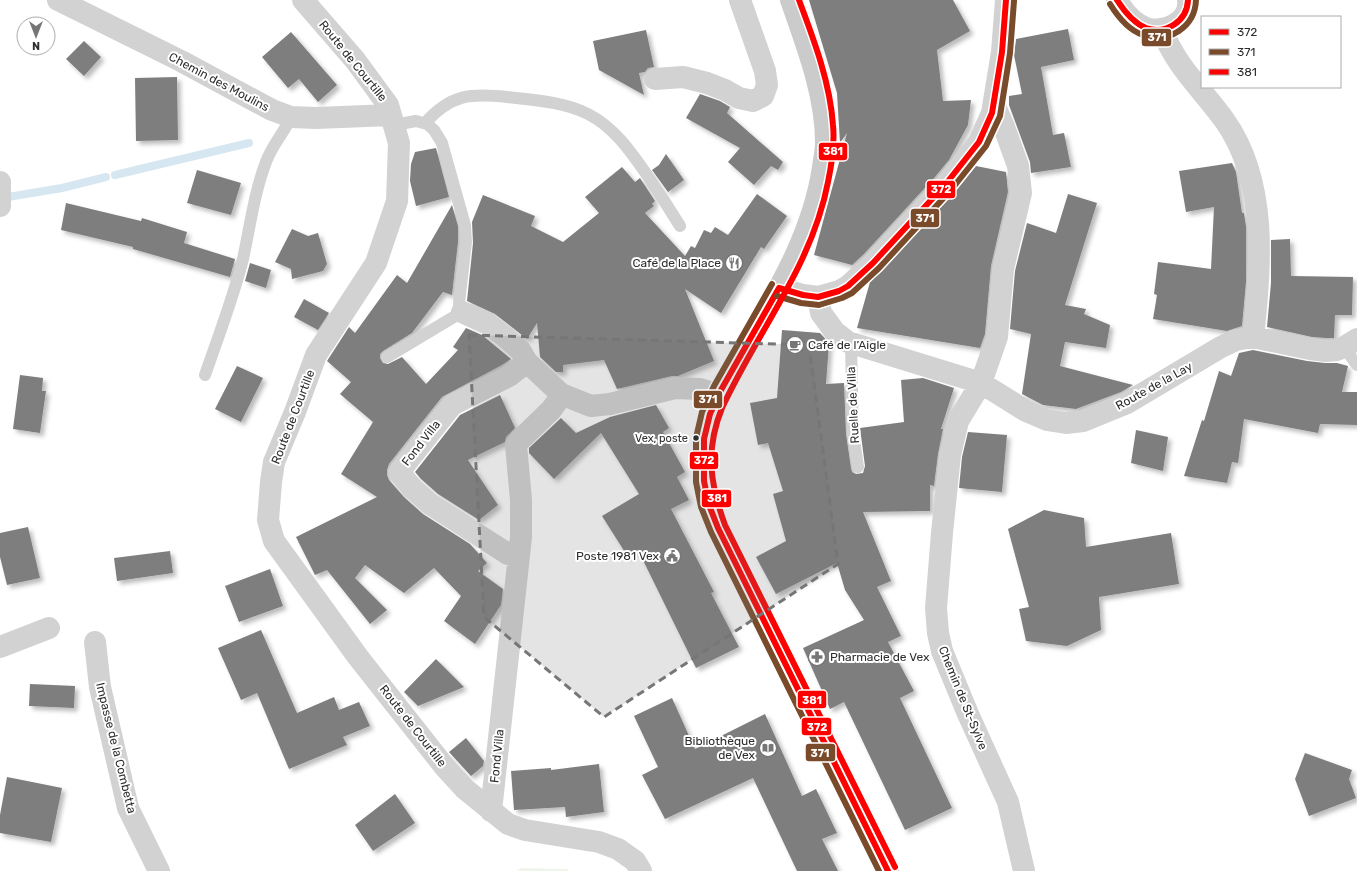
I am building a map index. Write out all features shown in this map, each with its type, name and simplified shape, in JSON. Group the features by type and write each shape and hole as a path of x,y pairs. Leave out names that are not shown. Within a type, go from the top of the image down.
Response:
{"main road":[{"path":"791,0 807,45 824,108 826,144 819,189 804,238 779,288 719,395 710,414 704,439 704,482 709,505 722,535 888,871"}],"street":[{"name":"Chemin des Moulins","path":"58,0 181,61 272,110 291,117 392,120"},
{"name":"Route de Courtille","path":"303,0 355,60 388,105 399,143 398,201 376,264 316,355 295,412 274,462 268,520 274,541 358,658 464,789 508,824 525,830 599,842 618,849 635,861 641,871"},
{"path":"655,78 683,77 707,83 725,90 739,98 753,101 763,96 767,85 765,71 740,0"},
{"path":"779,288 803,295 818,296 839,291 848,286 873,263 945,185 979,142 992,113 994,104 1002,52 1006,0"},
{"path":"1117,0 1133,21 1146,28 1162,29 1175,25 1180,20 1186,11 1188,0"},
{"path":"1162,29 1168,45 1180,66 1225,121 1237,140 1249,171 1255,197 1259,229 1257,306 1253,337"},
{"name":"Chemin de St-Sylve","path":"994,104 1018,166 1021,193 1003,269 997,337 981,383 958,421 950,455 936,608 938,633 942,651 968,714 1008,802 1024,871"},
{"path":"0,182 0,206"},
{"name":"Route de la Lay","path":"818,296 821,313 836,332 851,343 981,383 1026,411 1047,420 1066,423 1083,421 1127,403 1221,347 1236,340 1253,337 1326,351 1351,343"},
{"path":"462,312 488,324 504,336 520,350 527,362 562,395 590,406 610,404 675,388 700,389 719,395"},
{"name":"Fond Villa","path":"518,557 508,554 430,504 412,488 399,472 452,405 509,376 527,362"},
{"name":"Fond Villa","path":"491,811 521,537 522,518 516,445 551,410 562,395"},
{"path":"0,647 50,628"},
{"name":"Impasse de la Combetta","path":"95,642 100,687 128,808 159,871"}],"lane":[{"path":"425,123 433,114 445,106 458,98 470,95 488,95 563,105 588,114 620,138 633,154 666,202 680,226"},
{"path":"205,375 240,267 253,206 266,162 273,145 286,127 291,117"},
{"path":"387,357 462,312 459,302 466,242 465,225 442,143 434,130 425,123 392,120"},
{"name":"Ruelle de Villa","path":"851,343 853,433 858,467"},
{"path":"1351,343 1357,365"}],"highlighted area":[{"path":"469,335 809,345 838,564 604,717 484,617"}],"shaded area":[{"path":"521,868 567,869 569,871 517,871"}],"building":[{"path":"809,0 953,0 970,31 937,50 943,101 971,100 968,125 949,160 935,177 852,265 814,255 847,133 840,143 837,93"},
{"path":"1068,29 1074,60 1041,67 1053,135 1064,133 1071,167 1031,173 1030,162 1009,105 1009,96 1022,94 1014,55 1016,39"},
{"path":"646,30 654,67 648,68 645,72 639,73 644,95 599,70 593,41"},
{"path":"291,32 337,85 318,102 299,79 288,88 262,57"},
{"path":"84,41 101,57 84,76 66,59"},
{"path":"177,77 178,140 136,141 135,78"},
{"path":"700,94 720,101 730,107 727,113 783,162 778,170 771,166 754,185 728,162 740,148 686,118"},
{"path":"436,148 449,197 416,206 410,181 411,164 415,152"},
{"path":"666,154 684,180 668,192 652,170 659,165"},
{"path":"1232,163 1236,172 1242,213 1244,213 1246,227 1246,282 1242,326 1227,331 1153,319 1157,295 1154,294 1158,262 1211,269 1214,207 1186,212 1179,171"},
{"path":"976,166 1006,172 1008,192 991,266 985,334 980,348 857,328 870,282 954,193"},
{"path":"622,167 635,182 640,178 655,201 652,204 654,206 645,213 685,256 691,246 695,248 704,230 711,233 715,227 728,235 757,194 787,216 764,249 761,247 721,313 685,289 714,361 678,376 672,376 617,389 604,360 563,365 563,372 556,372 540,357 537,323 527,339 495,314 467,301 473,243 472,222 483,195 535,216 531,226 563,242 599,213 585,197"},
{"path":"197,170 241,183 231,215 187,203"},
{"path":"1068,194 1097,203 1065,305 1086,309 1084,314 1110,325 1106,348 1065,342 1060,366 1133,385 1121,392 1076,409 1043,405 1022,394 1031,334 1010,329 1015,271 1027,223 1056,233"},
{"path":"66,203 141,221 142,218 187,232 184,243 235,259 230,277 133,249 133,247 61,230"},
{"path":"452,205 458,226 458,242 452,295 443,292 412,333 383,351 380,354 380,358 383,363 388,364 402,357 426,384 458,350 453,347 466,328 482,335 511,359 442,397 389,464 387,470 389,480 404,497 423,514 470,544 487,563 478,571 503,589 501,605 475,644 444,621 461,596 434,568 404,593 365,565 355,578 387,610 370,624 327,570 315,575 296,537 377,497 341,474 373,422 340,394 351,382 327,361 349,327 355,333 397,275 407,283"},
{"path":"292,229 308,236 318,233 327,264 323,271 292,279 291,269 275,262"},
{"path":"1290,239 1291,276 1353,277 1352,315 1335,315 1334,338 1312,337 1267,327 1271,283 1271,240"},
{"path":"250,263 271,270 266,288 245,281"},
{"path":"304,299 329,313 318,330 294,317"},
{"path":"782,330 820,333 829,343 826,384 844,383 846,434 852,472 856,474 863,473 865,466 860,428 904,422 901,380 923,378 954,388 941,429 943,429 934,486 930,485 930,511 863,512 891,581 877,587 901,636 888,642 914,691 900,698 952,808 905,830 844,702 830,709 803,648 864,620 845,590 837,563 776,594 756,557 786,541 773,494 783,491 768,443 758,445 750,403 777,398"},
{"path":"1253,350 1307,361 1337,363 1348,366 1342,392 1357,392 1357,425 1320,424 1318,433 1244,419 1238,463 1232,462 1227,483 1184,476 1202,420 1204,421 1219,371 1231,376 1239,353"},
{"path":"237,366 263,378 241,422 215,409"},
{"path":"20,375 43,378 42,391 46,391 40,433 13,429"},
{"path":"500,395 515,428 506,437 505,442 468,460 498,505 479,520 438,494 415,472 460,415"},
{"path":"656,405 669,428 663,432 685,472 677,477 689,500 671,509 714,592 711,593 739,647 696,668 638,550 628,557 602,516 639,494 601,433 554,479 529,453 529,448 561,418 576,433 610,417"},
{"path":"1136,430 1168,437 1163,471 1131,463"},
{"path":"968,432 1007,435 1002,492 959,488 962,457"},
{"path":"1044,510 1084,518 1086,547 1171,533 1179,584 1099,597 1101,630 1067,646 1026,641 1019,609 1029,607 1008,529"},
{"path":"28,527 40,578 7,585 0,557 0,533"},
{"path":"170,551 173,573 117,581 114,558"},
{"path":"270,569 283,606 239,622 225,586"},
{"path":"261,630 297,713 334,697 339,710 359,702 370,726 343,737 347,745 289,769 257,693 241,700 218,648"},
{"path":"436,659 464,687 418,706 404,692"},
{"path":"30,684 75,686 74,708 29,706"},
{"path":"672,698 695,749 765,714 802,796 816,789 837,833 822,839 838,871 797,871 753,778 665,819 642,775 658,767 634,716"},
{"path":"466,738 484,761 483,766 471,776 449,752"},
{"path":"1305,753 1352,770 1349,779 1356,798 1309,816 1295,779"},
{"path":"599,764 604,812 566,817 565,807 514,810 511,771 551,768 551,770"},
{"path":"7,777 62,788 51,842 0,833 0,815"},
{"path":"395,794 415,823 373,851 355,825"}],"waterway":[{"path":"115,175 249,143"},
{"path":"8,197 62,188 106,177"}],"transit line":[{"name":"381","path":"799,0 816,46 829,93 834,132 831,168 820,213 810,242 797,270 751,352 722,408 713,438 713,481 725,525 895,867"},
{"name":"372","path":"779,288 803,295 818,297 839,291 848,286 873,263 945,185 979,142 992,113 1002,52 1006,0"},
{"name":"372","path":"1117,0 1133,20 1141,26 1154,30 1168,28 1180,20 1187,8 1188,0"},
{"name":"371","path":"1110,4 1120,18 1133,30 1143,35 1162,37 1171,35 1186,25 1195,10 1196,0"},
{"name":"371","path":"777,296 801,303 819,305 842,298 852,293 879,268 951,190 986,146 1000,116 1010,53 1014,1"},
{"name":"371","path":"772,284 714,386 702,412 696,438 696,482 701,507 711,532 879,871"},
{"name":"372","path":"779,288 721,390 710,414 704,439 704,481 709,505 718,528 888,871"}],"place":[{"name":"Café de la Place","path":"734,263"},
{"name":"Café de l’Aigle","path":"795,345"},
{"name":"Vex, poste","path":"696,438"},
{"name":"Poste 1981 Vex","path":"672,556"},
{"name":"Pharmacie de Vex","path":"817,657"},
{"name":"Bibliothèque de Vex","path":"768,748"}]}
